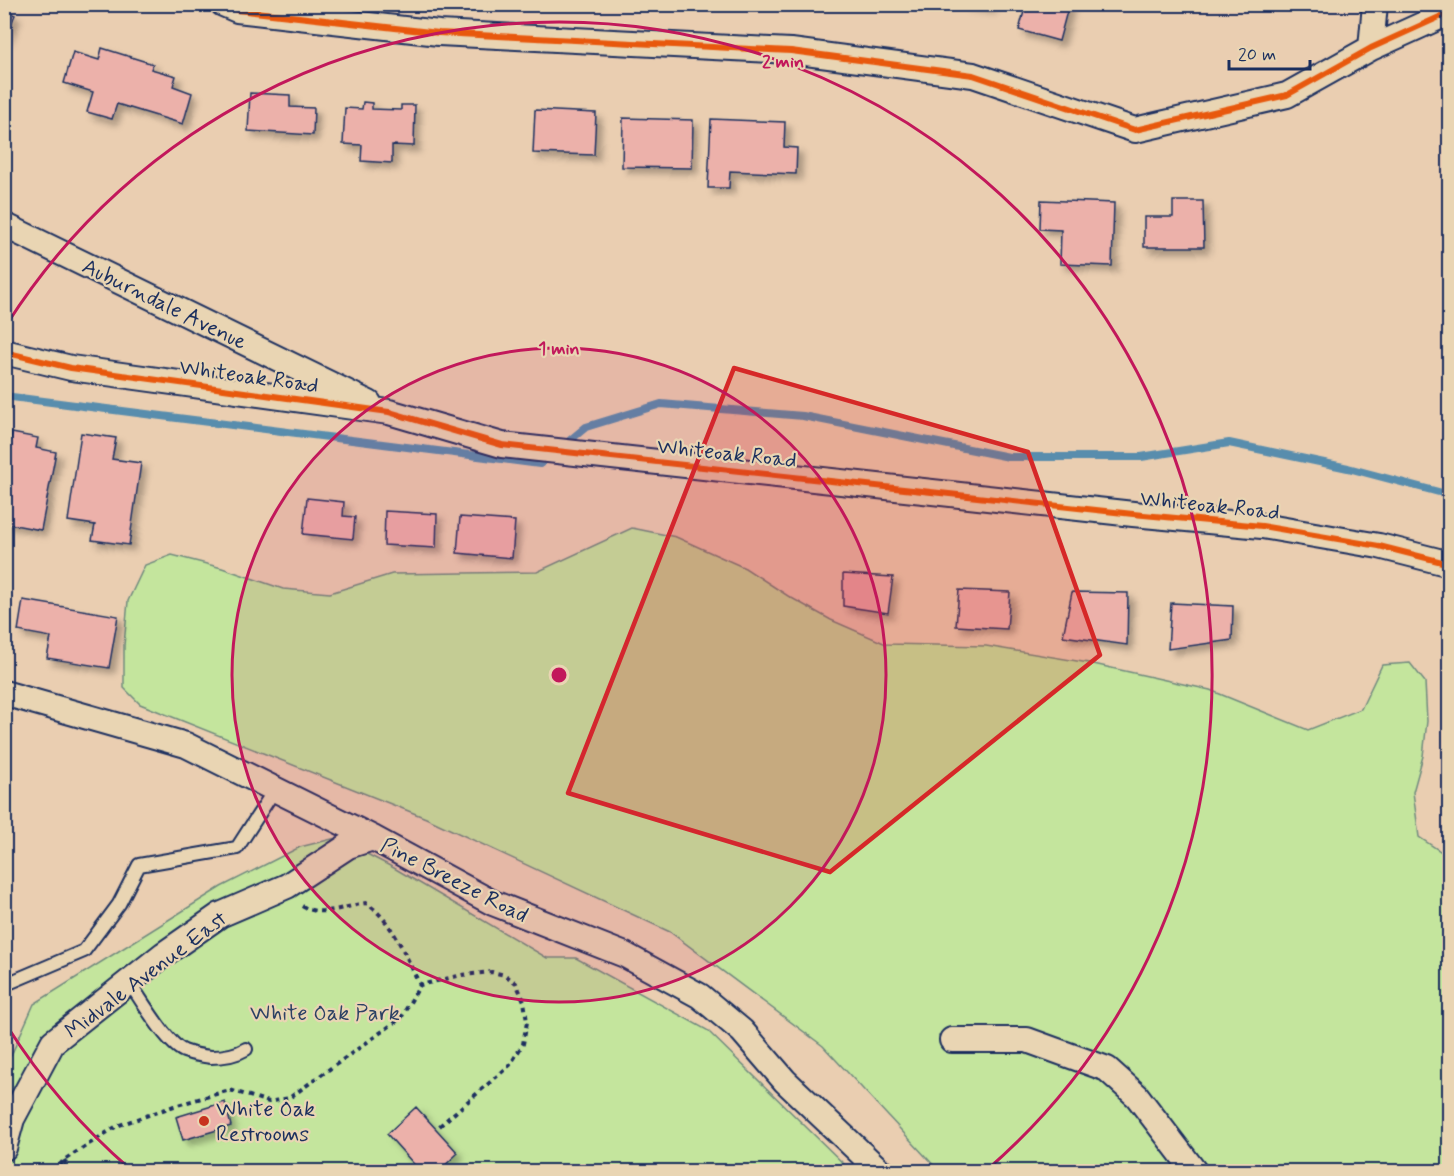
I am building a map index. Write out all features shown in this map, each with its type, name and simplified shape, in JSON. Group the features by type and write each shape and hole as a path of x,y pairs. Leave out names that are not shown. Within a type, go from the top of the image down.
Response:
{"street":[{"path":"223,4 237,10 439,33 791,51 973,75 1135,130 1287,94 1371,48 1449,14"},
{"path":"1371,48 1375,4"},
{"name":"Auburndale Avenue","path":"4,225 389,412"},
{"name":"Whiteoak Road","path":"4,352 70,368 389,412 502,445 1262,526 1379,546 1449,564"},
{"name":"Pine Breeze Road","path":"4,693 186,745 373,838 493,903 625,955 700,996 742,1031 784,1081 881,1172"},
{"name":"Midvale Avenue East","path":"4,1148 12,1119 53,1042 164,954 220,915 287,886 348,846 373,838"},
{"path":"952,1040 1027,1040 1107,1069 1137,1096 1195,1172"}],"lane":[{"path":"4,985 84,951 119,904 138,865 237,848 275,789"},
{"path":"129,982 160,1027 182,1050 202,1056 220,1057 246,1049"}],"path":[{"path":"287,886 299,904 309,910 328,912 345,906 366,903 378,911 404,953 420,986"},
{"path":"54,1172 64,1160 117,1126 230,1089 269,1102 289,1098 401,1018 420,986 462,975 492,972 505,975 516,983 524,1001 527,1022 523,1044 510,1065 436,1129"},
{"path":"64,1160 71,1172"}],"highlighted area":[{"path":"734,368 1028,452 1100,655 830,872 568,793"}],"green space":[{"path":"632,528 676,537 745,568 831,620 886,644 986,646 1089,663 1210,690 1308,730 1361,709 1382,665 1410,663 1425,682 1427,721 1423,756 1413,792 1419,837 1449,857 1449,1171 939,1171 823,1046 670,932 426,818 140,704 124,688 124,645 128,601 145,565 172,555 222,568 283,589 330,593 392,574 537,572"},
{"name":"White Oak Park","path":"336,838 394,868 547,958 576,958 707,1030 851,1171 5,1172 5,1069 34,1004 221,887 300,847"}],"building":[{"path":"962,4 990,4 990,8"},
{"path":"1026,4 1069,4 1059,41 1019,30"},
{"path":"4,11 15,15 4,40"},
{"path":"102,48 153,64 151,69 176,76 173,86 192,93 183,124 117,104 112,119 87,112 93,92 64,83 73,52 99,60"},
{"path":"250,93 290,95 290,107 314,108 313,135 248,131"},
{"path":"363,102 372,103 372,109 401,110 401,105 415,105 414,146 392,145 392,163 361,161 362,145 343,144 345,108 362,109"},
{"path":"535,110 596,113 594,155 533,153"},
{"path":"623,118 693,120 692,168 622,167"},
{"path":"711,119 785,122 784,147 797,148 796,174 730,171 729,188 708,188"},
{"path":"1041,200 1114,203 1112,266 1060,264 1061,230 1040,229"},
{"path":"1173,201 1203,201 1204,247 1144,247 1144,217 1173,217"},
{"path":"12,433 38,438 36,448 56,452 41,530 4,523 4,471"},
{"path":"81,433 116,438 112,459 141,463 129,545 92,540 95,525 68,521"},
{"path":"307,498 344,502 343,516 355,517 353,539 303,534"},
{"path":"385,511 437,514 436,548 384,545"},
{"path":"460,517 515,521 512,558 457,553"},
{"path":"843,574 893,577 888,613 843,606"},
{"path":"959,590 1010,592 1007,629 956,626"},
{"path":"1072,592 1128,593 1127,645 1063,636"},
{"path":"23,600 118,616 109,668 47,658 51,637 18,631"},
{"path":"1171,603 1233,606 1232,640 1168,649"},
{"path":"1448,741 1450,741 1450,793"},
{"name":"White Oak Restrooms","path":"225,1102 231,1126 183,1140 176,1117"},
{"path":"416,1107 458,1153 438,1172 421,1172 387,1134"}],"waterway":[{"path":"4,396 540,464 550,456"},
{"path":"563,446 586,427 661,404 803,416 1009,457 1141,457 1229,443 1348,468 1450,495"}],"cycle path":[{"path":"223,4 237,10 439,33 791,51 973,75 1135,130 1287,95 1371,48 1450,14"},
{"path":"4,352 71,368 389,412 502,445 1262,526 1379,546 1450,564"}],"place":[{"name":"White Oak Restrooms","path":"204,1121"}]}
